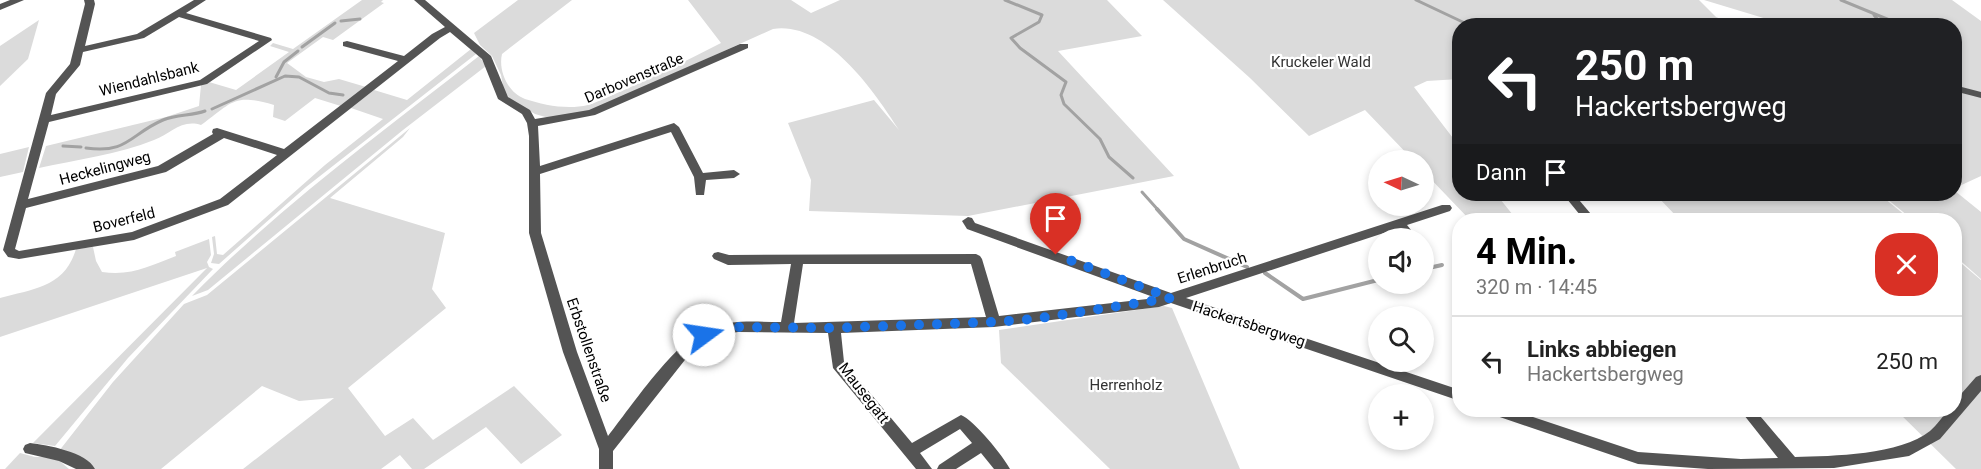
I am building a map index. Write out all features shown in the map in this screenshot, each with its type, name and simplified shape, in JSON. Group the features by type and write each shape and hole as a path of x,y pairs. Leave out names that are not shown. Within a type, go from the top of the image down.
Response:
{"street":[{"path":"0,7 20,0"},
{"name":"Boverfeld","path":"89,0 80,51 75,65 52,92 43,120 9,250 12,254 20,255 106,242 149,232 224,202 436,36 452,27"},
{"path":"80,51 140,36 201,0"},
{"path":"419,0 488,58 503,99 526,112 532,123"},
{"name":"Wiendahlsbank","path":"43,120 203,82 267,40 179,14"},
{"path":"347,44 406,60"},
{"name":"Darbovenstraße","path":"532,123 591,113 744,46"},
{"path":"1962,90 1981,95"},
{"name":"Erbstollenstraße","path":"532,123 537,242 570,352 606,449 606,469"},
{"path":"535,172 674,127 700,177 700,192"},
{"name":"Heckelingweg","path":"22,205 162,169 218,132 287,154"},
{"path":"700,177 734,174"},
{"path":"1574,201 1584,213"},
{"name":"Erlenbruch","path":"606,449 687,347 711,332 732,328 834,328 994,322 1056,316 1171,298 1446,208"},
{"name":"Hackertsbergweg","path":"970,223 1171,298 1452,393"},
{"path":"1398,224 1402,228"},
{"path":"717,256 728,260 976,259 994,322"},
{"path":"787,328 798,260"},
{"name":"Mausegatt","path":"834,328 838,364 925,469"},
{"path":"1962,403 1981,381"},
{"path":"1517,417 1638,458 1741,465 1838,461 1904,452 1935,435 1950,417"},
{"path":"1753,417 1791,463"},
{"path":"911,451 962,421 1003,469"},
{"path":"944,469 982,444"},
{"path":"30,449 63,455 88,469"}],"green space":[{"path":"362,0 383,0 381,2 384,3 333,40 323,37 287,63 306,77 324,82 339,79 366,87 344,107 315,98 285,121 273,117 274,105 260,101 241,100 227,105 201,125 188,124 154,140 126,149 39,168 46,146 166,117 199,106 201,85 209,82 236,90 289,52 270,46 273,43 293,49"},
{"path":"518,0 572,0 502,54 501,61 503,74 509,87 519,96 548,105 572,107 588,105 601,100 660,74 721,43 688,0 791,0 811,13 840,0 1107,0 1142,36 1058,51 1174,176 968,216 809,211 811,180 788,123 874,100 899,130 862,79 830,47 812,36 793,29 773,29 593,110 549,118 535,114 510,99 504,91 501,75 492,56 480,45 474,33"},
{"name":"Kruckeler Wald","path":"1163,0 1699,0 1718,18 1452,18 1452,79 1427,81 1414,87 1452,137 1452,201 1502,201 1511,213 1463,213 1434,182 1434,150 1403,150 1365,110 1309,136 1250,78"},
{"path":"1704,0 1952,0 1981,21 1981,93 1962,88 1962,18 1764,18"},
{"path":"39,20 28,59 0,86 0,46"},
{"path":"471,49 476,54 306,187 219,264 211,263 214,254 212,237 215,236 217,254 223,255 325,165 383,119 351,108 374,90 407,100"},
{"path":"479,56 486,66 403,130 208,290 192,296 225,263 295,201"},
{"path":"1962,91 1981,97 1981,176 1962,185"},
{"path":"410,128 403,137 330,198 445,233 432,289 446,308 348,388 385,436 413,418 433,440 514,386 562,435 521,464 486,427 424,469 412,469 400,455 381,469 243,469 334,398 299,401 262,386 161,469 95,469 70,454 59,451 113,382 184,304 207,295"},
{"path":"29,147 23,172 0,177 0,154"},
{"path":"1962,197 1981,212 1981,279 1962,262 1962,213 1904,213 1890,201 1962,201"},
{"path":"1662,201 1888,201 1902,213 1673,213"},
{"path":"209,239 211,255 207,262 213,269 128,358 55,446 33,443 207,268 0,337 0,298 36,289 56,279 71,262 76,249 93,247 96,261 102,272 123,273 176,256 175,252"},
{"path":"1962,264 1981,280 1981,469 1956,469 1903,417 1962,417"},
{"name":"Herrenholz","path":"1164,306 1172,308 1240,469 1110,469 1001,363 999,330"},
{"path":"20,453 35,457 55,457 69,469 5,469"}],"waterway":[{"path":"1005,0 1042,15 1039,22 1011,38 1020,48 1066,82 1061,95 1064,104 1100,139 1109,157 1133,178"},
{"path":"1416,0 1454,18"},
{"path":"1841,0 1885,18"},
{"path":"341,21 360,19"},
{"path":"302,47 335,23"},
{"path":"276,77 284,62 298,51"},
{"path":"212,109 285,76 299,77 329,93 343,95"},
{"path":"86,148 111,148 128,142 163,120 205,111"},
{"path":"63,146 81,147"},
{"path":"1142,192 1159,211"},
{"path":"1157,209 1184,239 1247,267"},
{"path":"1434,267 1442,265"},
{"path":"1265,273 1303,299 1368,283"}],"route":[{"path":"704,335 738,327 834,328 1034,319 1158,302 1171,298 1056,255"}]}
